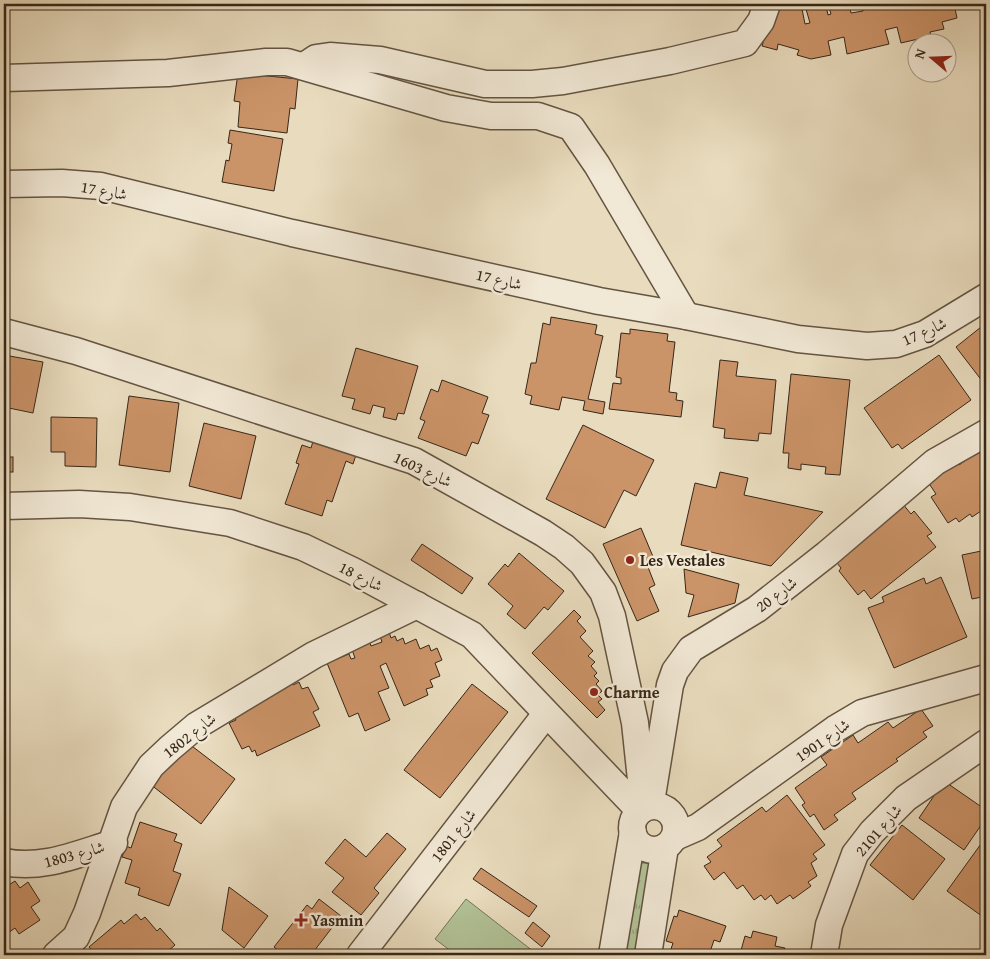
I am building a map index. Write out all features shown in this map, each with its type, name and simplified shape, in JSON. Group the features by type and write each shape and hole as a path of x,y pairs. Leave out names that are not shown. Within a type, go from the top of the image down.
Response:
{"street":[{"path":"304,66 316,58 330,56 380,60 486,84 532,84 563,81 670,61 745,43 761,21 767,4"},
{"path":"4,78 168,73 266,62 287,62 446,108 491,116 538,116 571,127 597,165 686,316"},
{"name":"شارع 17","path":"4,184 101,186 292,233 580,297 798,339 867,346 896,344 925,334 986,297"},
{"name":"شارع 1603","path":"4,332 76,351 414,461 543,533 564,547 582,563 604,592 612,616 635,723 642,815"},
{"name":"شارع 20","path":"612,955 670,685 675,671 692,650 757,609 828,554 935,462 986,433"},
{"name":"شارع 18","path":"4,506 79,504 130,507 230,523 303,547 472,634 642,815"},
{"name":"شارع 1802","path":"56,955 76,937 114,843 124,807 146,773 170,748 196,726 314,656 417,605"},
{"name":"شارع 1901","path":"670,842 698,826 835,729 862,713 986,678"},
{"name":"شارع 1801","path":"360,955 546,714"},
{"name":"شارع 2101","path":"824,955 829,926 855,854 872,832 906,798 986,743"},
{"path":"648,955 675,822 672,816 661,807 642,815 635,839 645,848 659,850 670,842"},
{"name":"شارع 1803","path":"4,862 23,865 50,863 114,843"}],"green space":[{"path":"637,863 650,863 636,955 623,955"},
{"path":"466,899 538,955 456,955 435,939"}],"building":[{"path":"774,4 802,9 805,24 810,23 806,9 826,5 828,15 831,14 828,4 849,4 851,13 863,11 862,4 954,4 957,18 942,22 944,29 930,32 908,32 908,41 901,43 897,27 885,30 889,44 847,54 844,37 828,41 831,55 811,59 797,55 799,50 778,44 777,50 762,46"},
{"path":"238,73 298,79 295,109 290,108 287,133 238,127 240,102 234,101"},
{"path":"230,130 283,139 274,191 222,182 226,160 229,161 232,144 228,143"},
{"path":"551,317 597,325 595,334 603,336 588,399 605,402 603,414 583,410 585,401 562,397 559,410 530,404 532,396 525,394 531,363 536,363 543,323 550,325"},
{"path":"986,323 986,386 956,347"},
{"path":"630,329 668,334 667,341 675,342 669,392 677,393 676,400 683,401 681,417 609,409 613,383 621,384 621,378 616,377 621,333 630,334"},
{"path":"356,348 418,366 404,414 398,413 396,420 383,417 385,408 373,405 370,414 352,409 355,399 342,396"},
{"path":"4,355 43,362 33,413 4,407"},
{"path":"939,355 971,400 902,449 898,444 892,448 864,408"},
{"path":"720,360 738,362 736,376 776,380 771,434 759,433 758,441 724,438 725,429 713,427"},
{"path":"791,374 850,380 840,475 825,474 826,467 801,464 801,470 788,468 789,453 783,453"},
{"path":"442,380 488,397 482,413 489,415 478,444 472,442 466,456 418,438 425,421 420,419 431,389 438,392"},
{"path":"129,396 179,403 170,472 119,465"},
{"path":"51,417 97,418 96,467 65,466 65,452 51,452"},
{"path":"204,423 256,436 241,499 189,486"},
{"path":"583,425 654,460 636,496 624,490 605,528 546,499"},
{"path":"315,435 358,449 353,464 346,461 332,502 327,500 322,516 285,504 299,464 296,463 302,445 311,448"},
{"path":"986,445 986,500 981,504 984,509 972,517 970,514 959,522 956,518 948,523 931,497 936,494 926,479 955,460 959,465 966,460 964,457"},
{"path":"4,457 13,457 13,472 4,472"},
{"path":"720,472 748,478 744,495 823,512 771,566 681,545 695,483 716,488"},
{"path":"902,503 911,514 914,511 932,533 927,536 936,547 871,599 864,590 858,595 839,571 841,568 833,558"},
{"path":"641,528 654,559 646,562 655,585 649,588 659,611 637,621 603,544"},
{"path":"422,544 473,578 462,594 411,560"},
{"path":"986,550 986,615 982,597 972,599 962,555"},
{"path":"519,553 564,591 548,610 544,607 525,629 507,614 513,606 488,584 505,564 508,567"},
{"path":"684,569 739,584 735,603 688,617 694,595 686,593"},
{"path":"941,577 967,637 894,668 868,608 884,602 882,597 924,578 926,584"},
{"path":"574,610 581,617 577,621 586,631 580,637 593,651 588,656 595,662 591,666 597,673 594,676 599,681 596,684 602,691 598,695 602,699 598,702 605,710 597,718 532,653"},
{"path":"389,632 391,638 395,636 397,641 403,638 405,644 416,639 420,649 429,645 431,651 437,648 442,660 435,663 440,676 430,680 433,687 426,689 428,695 404,706 386,663 380,666 389,688 378,692 390,720 365,731 358,713 349,717 327,663 349,654 351,659 355,658 351,647 369,640 371,646 382,642 380,636"},
{"path":"290,680 293,685 299,682 302,689 308,687 319,709 313,712 320,726 257,756 255,750 252,752 249,746 242,749 229,723 236,720 232,713"},
{"path":"472,684 508,712 440,798 404,770"},
{"path":"921,709 933,726 923,732 927,737 896,759 898,761 852,793 856,799 834,815 838,820 824,830 814,814 810,817 802,805 805,803 795,788 827,765 821,757 853,735 858,743 888,722 893,728"},
{"path":"184,740 235,779 201,824 150,784"},
{"path":"944,781 986,810 986,818 964,850 919,818"},
{"path":"787,795 825,845 813,854 817,859 811,863 817,876 808,882 811,886 793,899 790,895 777,904 771,895 765,900 761,895 754,900 743,885 737,889 724,872 714,880 704,866 711,862 707,857 722,846 717,840 762,807 766,812"},
{"path":"140,822 177,834 174,841 182,844 173,871 181,874 169,906 138,895 140,888 125,883 132,860 122,857 126,846 131,848"},
{"path":"902,825 945,859 913,900 870,865"},
{"path":"387,833 406,849 374,888 379,893 361,915 332,892 344,878 325,863 345,839 366,857"},
{"path":"986,837 986,919 947,891"},
{"path":"481,868 537,906 529,917 473,879"},
{"path":"15,881 20,888 28,882 40,901 31,907 40,920 19,934 15,928 4,936 4,888"},
{"path":"229,887 268,916 244,948 222,930"},
{"path":"319,899 341,916 311,955 276,955 279,951 274,947 307,905 312,909"},
{"path":"679,910 726,926 720,942 714,940 709,955 669,955 673,943 666,941 674,916 677,917"},
{"path":"136,914 141,920 145,917 157,931 160,928 175,945 167,952 170,955 150,955 149,953 146,955 89,955 93,952 89,947 121,920 124,924"},
{"path":"533,922 550,936 542,947 525,933"},
{"path":"753,931 777,937 775,946 785,948 783,955 734,955 735,953 740,954 745,936 751,938"}],"place":[{"name":"Les Vestales","path":"630,560"},
{"name":"Charme","path":"594,692"},
{"name":"Yasmin","path":"301,920"}]}
